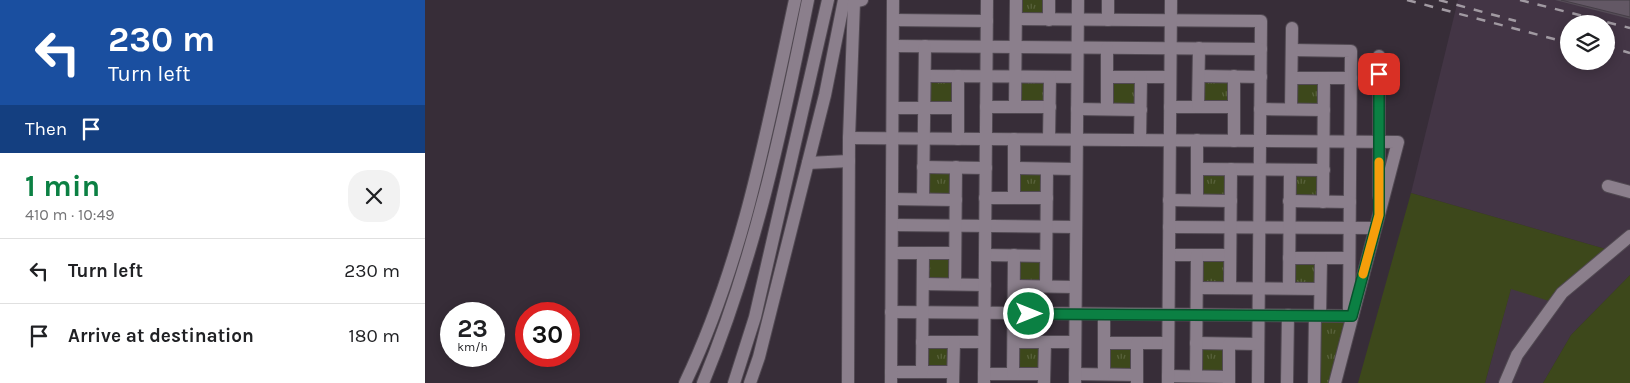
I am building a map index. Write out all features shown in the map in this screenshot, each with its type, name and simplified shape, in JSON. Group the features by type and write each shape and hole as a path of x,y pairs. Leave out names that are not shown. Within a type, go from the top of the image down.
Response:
{"street":[{"path":"685,383 698,356 737,249 764,145 795,0"},
{"path":"703,383 723,335 746,265 782,127 808,0"},
{"path":"734,383 755,317 828,0"},
{"path":"750,383 761,348 825,95 844,0"},
{"path":"848,383 849,138 854,2 862,0"},
{"path":"893,0 891,377 922,372 953,378 953,342"},
{"path":"987,0 984,378 1013,374 1044,379 1045,342"},
{"path":"1015,107 1016,0"},
{"path":"1049,0 1049,20"},
{"path":"1078,0 1075,379 1104,374 1137,379 1137,343"},
{"path":"1108,0 1108,20"},
{"path":"1171,0 1168,380 1196,376 1229,380 1229,344"},
{"path":"1016,19 1261,21 1258,383"},
{"path":"893,20 987,21"},
{"path":"1291,110 1292,28"},
{"path":"893,46 1261,49"},
{"path":"923,199 925,46"},
{"path":"1107,48 1107,110"},
{"path":"1199,48 1199,107"},
{"path":"1292,50 1351,51 1349,228 1351,316"},
{"path":"1379,56 1379,215"},
{"path":"925,76 1077,77"},
{"path":"958,76 958,138"},
{"path":"1199,76 1261,77"},
{"path":"1234,141 1235,76"},
{"path":"1049,139 1050,77"},
{"path":"1107,77 1170,77"},
{"path":"1140,140 1141,77"},
{"path":"1291,78 1351,78"},
{"path":"1323,202 1324,78"},
{"path":"986,107 1050,107"},
{"path":"1170,107 1234,107"},
{"path":"893,108 958,108"},
{"path":"1077,109 1141,110"},
{"path":"1260,109 1324,110"},
{"path":"849,138 1398,142 1335,383"},
{"path":"1014,139 1014,198"},
{"path":"1197,140 1197,200"},
{"path":"808,163 849,161"},
{"path":"923,167 986,168"},
{"path":"955,284 956,167"},
{"path":"1014,168 1076,169"},
{"path":"1046,286 1047,169"},
{"path":"1197,169 1324,170"},
{"path":"1230,288 1231,169"},
{"path":"1289,288 1290,170"},
{"path":"1608,186 1630,192"},
{"path":"985,198 1047,198"},
{"path":"892,199 956,200"},
{"path":"1169,200 1231,201"},
{"path":"1289,202 1350,202"},
{"path":"892,225 1076,227"},
{"path":"1169,226 1375,228"},
{"path":"1505,383 1517,355 1561,293 1630,236"},
{"path":"891,252 955,253"},
{"path":"922,372 923,253"},
{"path":"985,255 1046,256"},
{"path":"1169,255 1230,255"},
{"path":"1196,376 1197,255"},
{"path":"1013,374 1014,256"},
{"path":"1289,258 1349,258"},
{"path":"1314,383 1321,289 1321,258"},
{"path":"923,284 985,285"},
{"path":"1014,286 1075,286"},
{"path":"1197,288 1321,289"},
{"path":"891,312 1351,316"},
{"path":"1104,314 1104,374"},
{"path":"1287,383 1288,315"},
{"path":"922,342 984,342"},
{"path":"1014,342 1075,342"},
{"path":"1104,343 1168,344"},
{"path":"1197,344 1259,344"}],"shaded area":[{"path":"1458,0 1630,0 1630,275 1571,335 1543,383 1485,383 1511,288 1609,250 1411,193"}],"green space":[{"path":"1020,0 1046,0 1046,17 1020,17"},
{"path":"1020,78 1046,78 1045,104 1019,103"},
{"path":"1111,79 1137,80 1136,105 1110,105"},
{"path":"1201,79 1231,79 1231,104 1202,104"},
{"path":"930,80 956,80 955,105 929,105"},
{"path":"1322,81 1322,106 1293,107 1292,82"},
{"path":"926,171 952,171 952,196 926,196"},
{"path":"1017,171 1043,171 1043,196 1017,196"},
{"path":"1199,173 1228,173 1228,198 1199,198"},
{"path":"1291,173 1321,173 1321,198 1291,198"},
{"path":"1411,193 1609,250 1549,301 1511,289 1485,383 1358,383"},
{"path":"926,255 952,255 952,281 926,281"},
{"path":"1017,258 1043,259 1043,284 1017,284"},
{"path":"1198,259 1228,259 1228,284 1199,284"},
{"path":"1290,261 1320,261 1320,286 1290,286"},
{"path":"1630,275 1630,383 1543,383 1571,335"},
{"path":"1319,321 1349,321 1332,383 1317,383"},
{"path":"926,345 952,345 951,370 925,370"},
{"path":"1016,345 1042,346 1041,371 1015,371"},
{"path":"1108,347 1134,347 1134,372 1108,372"},
{"path":"1200,348 1226,348 1225,373 1199,373"}],"building":[{"path":"1561,0 1630,0 1630,17"}],"railway":[{"path":"1407,0 1560,41"},
{"path":"1439,0 1516,21"},
{"path":"1520,0 1630,28"},
{"path":"1615,49 1630,53"}],"slow traffic":[{"path":"1363,274 1379,215 1379,162"}],"route":[{"path":"1029,314 1352,316 1379,215 1379,74"}]}
